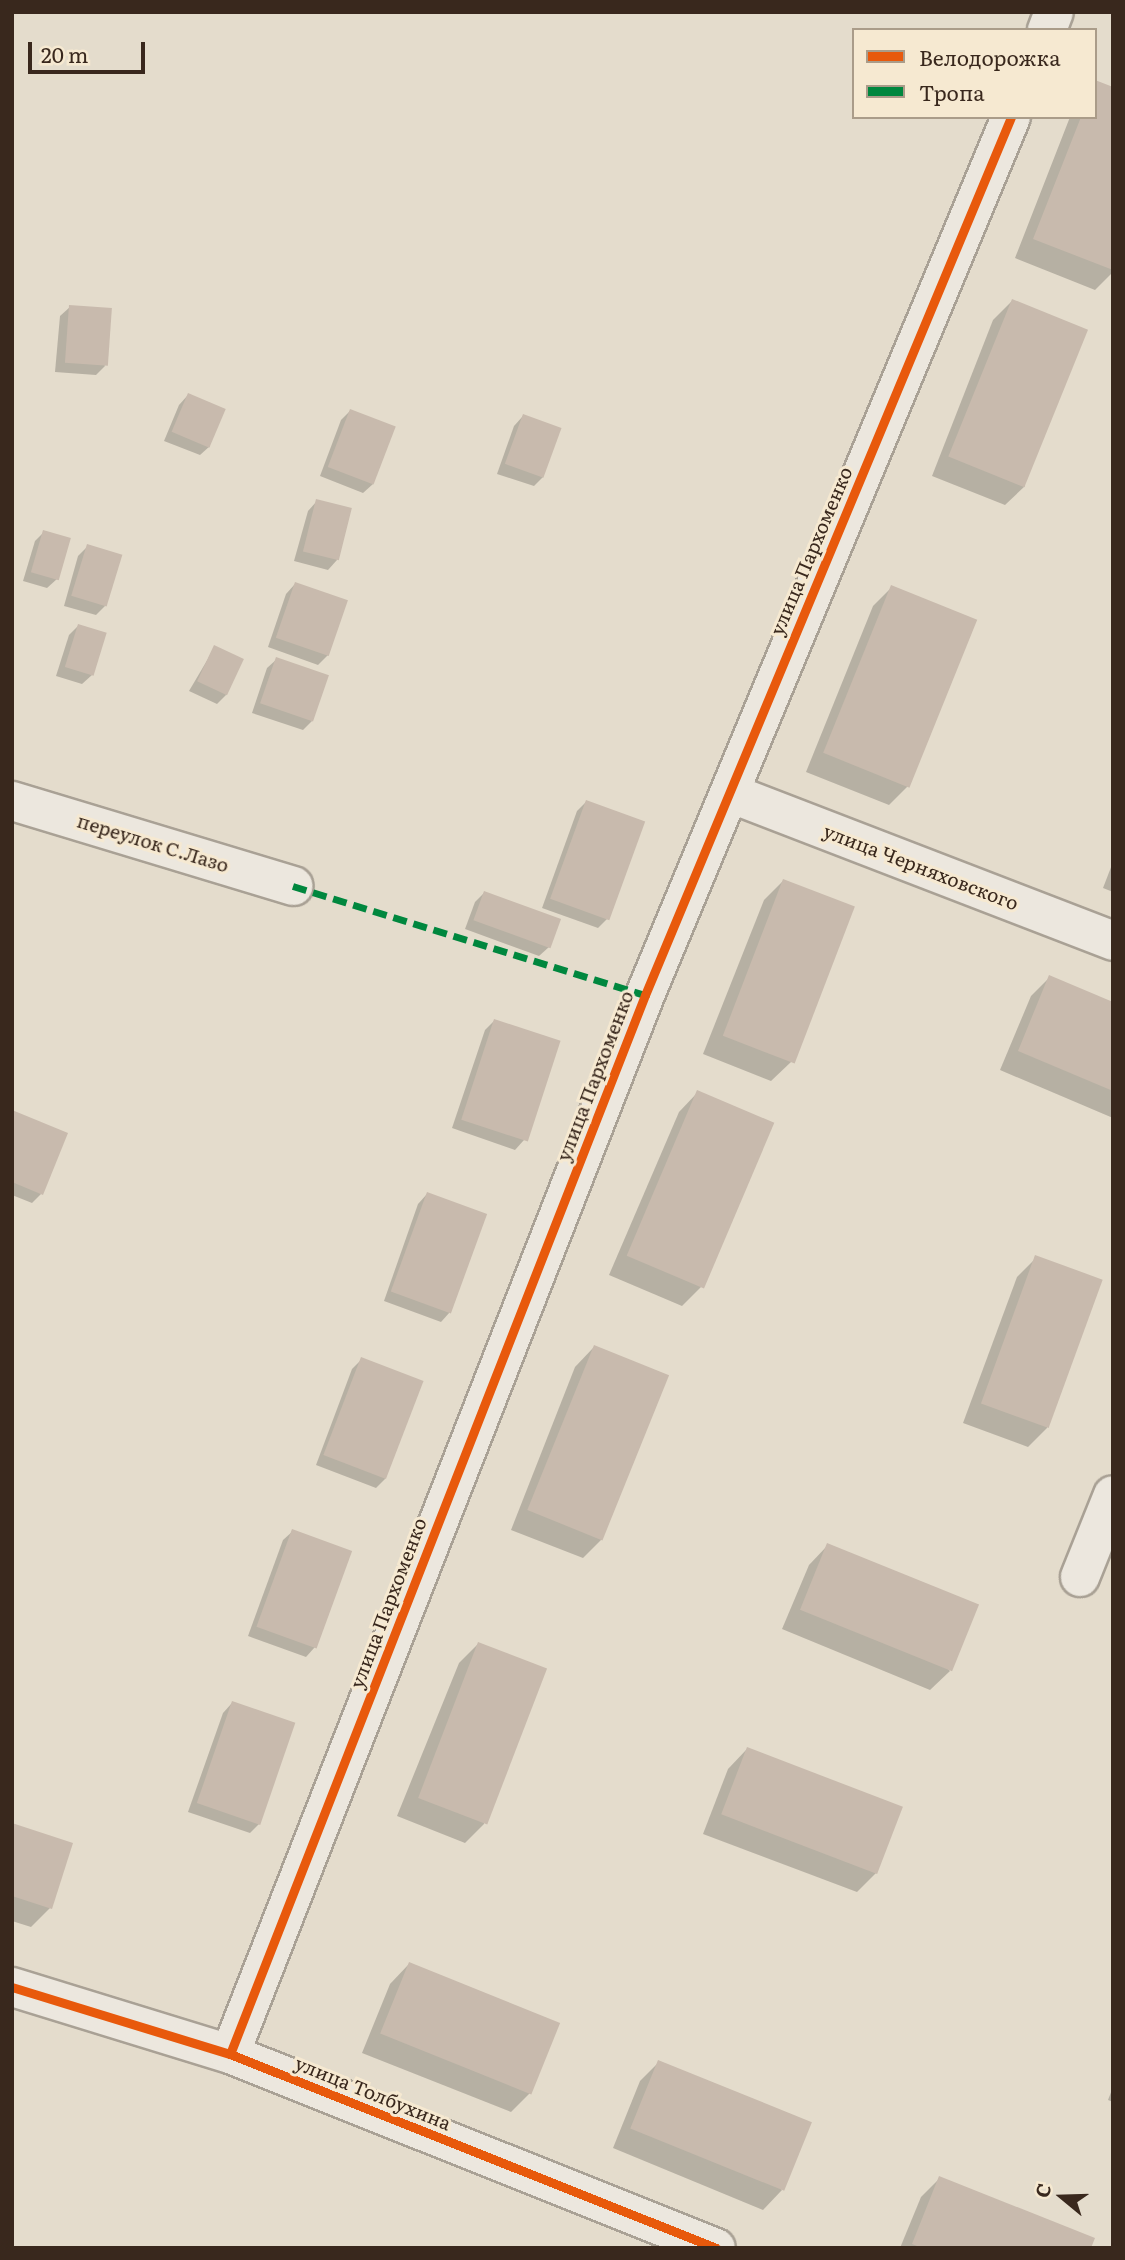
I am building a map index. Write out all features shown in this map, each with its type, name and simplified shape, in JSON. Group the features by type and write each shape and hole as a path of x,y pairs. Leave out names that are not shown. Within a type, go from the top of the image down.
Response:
{"street":[{"name":"улица Пархоменко","path":"230,2054 640,1008 1010,119"},
{"name":"улица Черняховского","path":"730,793 1113,941"},
{"name":"переулок С.Лазо","path":"12,801 293,886"},
{"path":"1080,1577 1113,1495"},
{"name":"улица Толбухина","path":"12,1987 230,2054 716,2248"}],"building":[{"path":"1097,81 1113,87 1113,270 1033,239 1080,119 1097,119"},
{"path":"1012,299 1088,330 1024,487 948,457"},
{"path":"69,305 112,308 108,366 65,363"},
{"path":"188,393 226,409 209,448 172,432"},
{"path":"350,409 396,427 374,484 328,467"},
{"path":"523,414 562,428 543,478 505,464"},
{"path":"316,499 352,508 339,560 303,551"},
{"path":"43,530 71,538 59,580 31,572"},
{"path":"87,544 122,555 107,606 71,596"},
{"path":"295,582 348,600 329,656 276,638"},
{"path":"891,585 977,620 909,788 823,753"},
{"path":"78,624 107,633 94,676 65,667"},
{"path":"214,645 244,659 227,695 197,681"},
{"path":"276,657 329,675 313,722 260,703"},
{"path":"586,800 645,822 609,920 550,899"},
{"path":"783,879 855,907 795,1063 723,1036"},
{"path":"484,891 561,919 550,948 473,920"},
{"path":"1049,975 1113,1002 1113,1091 1018,1051"},
{"path":"494,1019 561,1041 528,1141 461,1120"},
{"path":"697,1090 774,1123 704,1289 627,1256"},
{"path":"12,1110 68,1133 43,1195 12,1182"},
{"path":"427,1192 487,1214 451,1313 391,1292"},
{"path":"1035,1255 1103,1280 1049,1428 981,1403"},
{"path":"594,1345 669,1375 602,1540 527,1510"},
{"path":"361,1357 424,1381 386,1479 323,1455"},
{"path":"292,1529 352,1551 317,1649 256,1627"},
{"path":"827,1543 979,1604 952,1671 800,1610"},
{"path":"478,1642 547,1669 487,1824 418,1798"},
{"path":"232,1701 295,1723 260,1825 197,1803"},
{"path":"747,1747 903,1807 877,1874 721,1814"},
{"path":"12,1823 73,1843 52,1909 12,1896"},
{"path":"409,1962 560,2023 531,2094 380,2033"},
{"path":"658,2060 812,2122 784,2191 630,2129"},
{"path":"939,2176 1095,2238 1091,2248 922,2248 912,2244"}],"marked path":[{"path":"293,886 645,995"}],"cycle path":[{"path":"230,2054 645,995 1010,119"},
{"path":"12,1987 230,2054 716,2248"}]}
